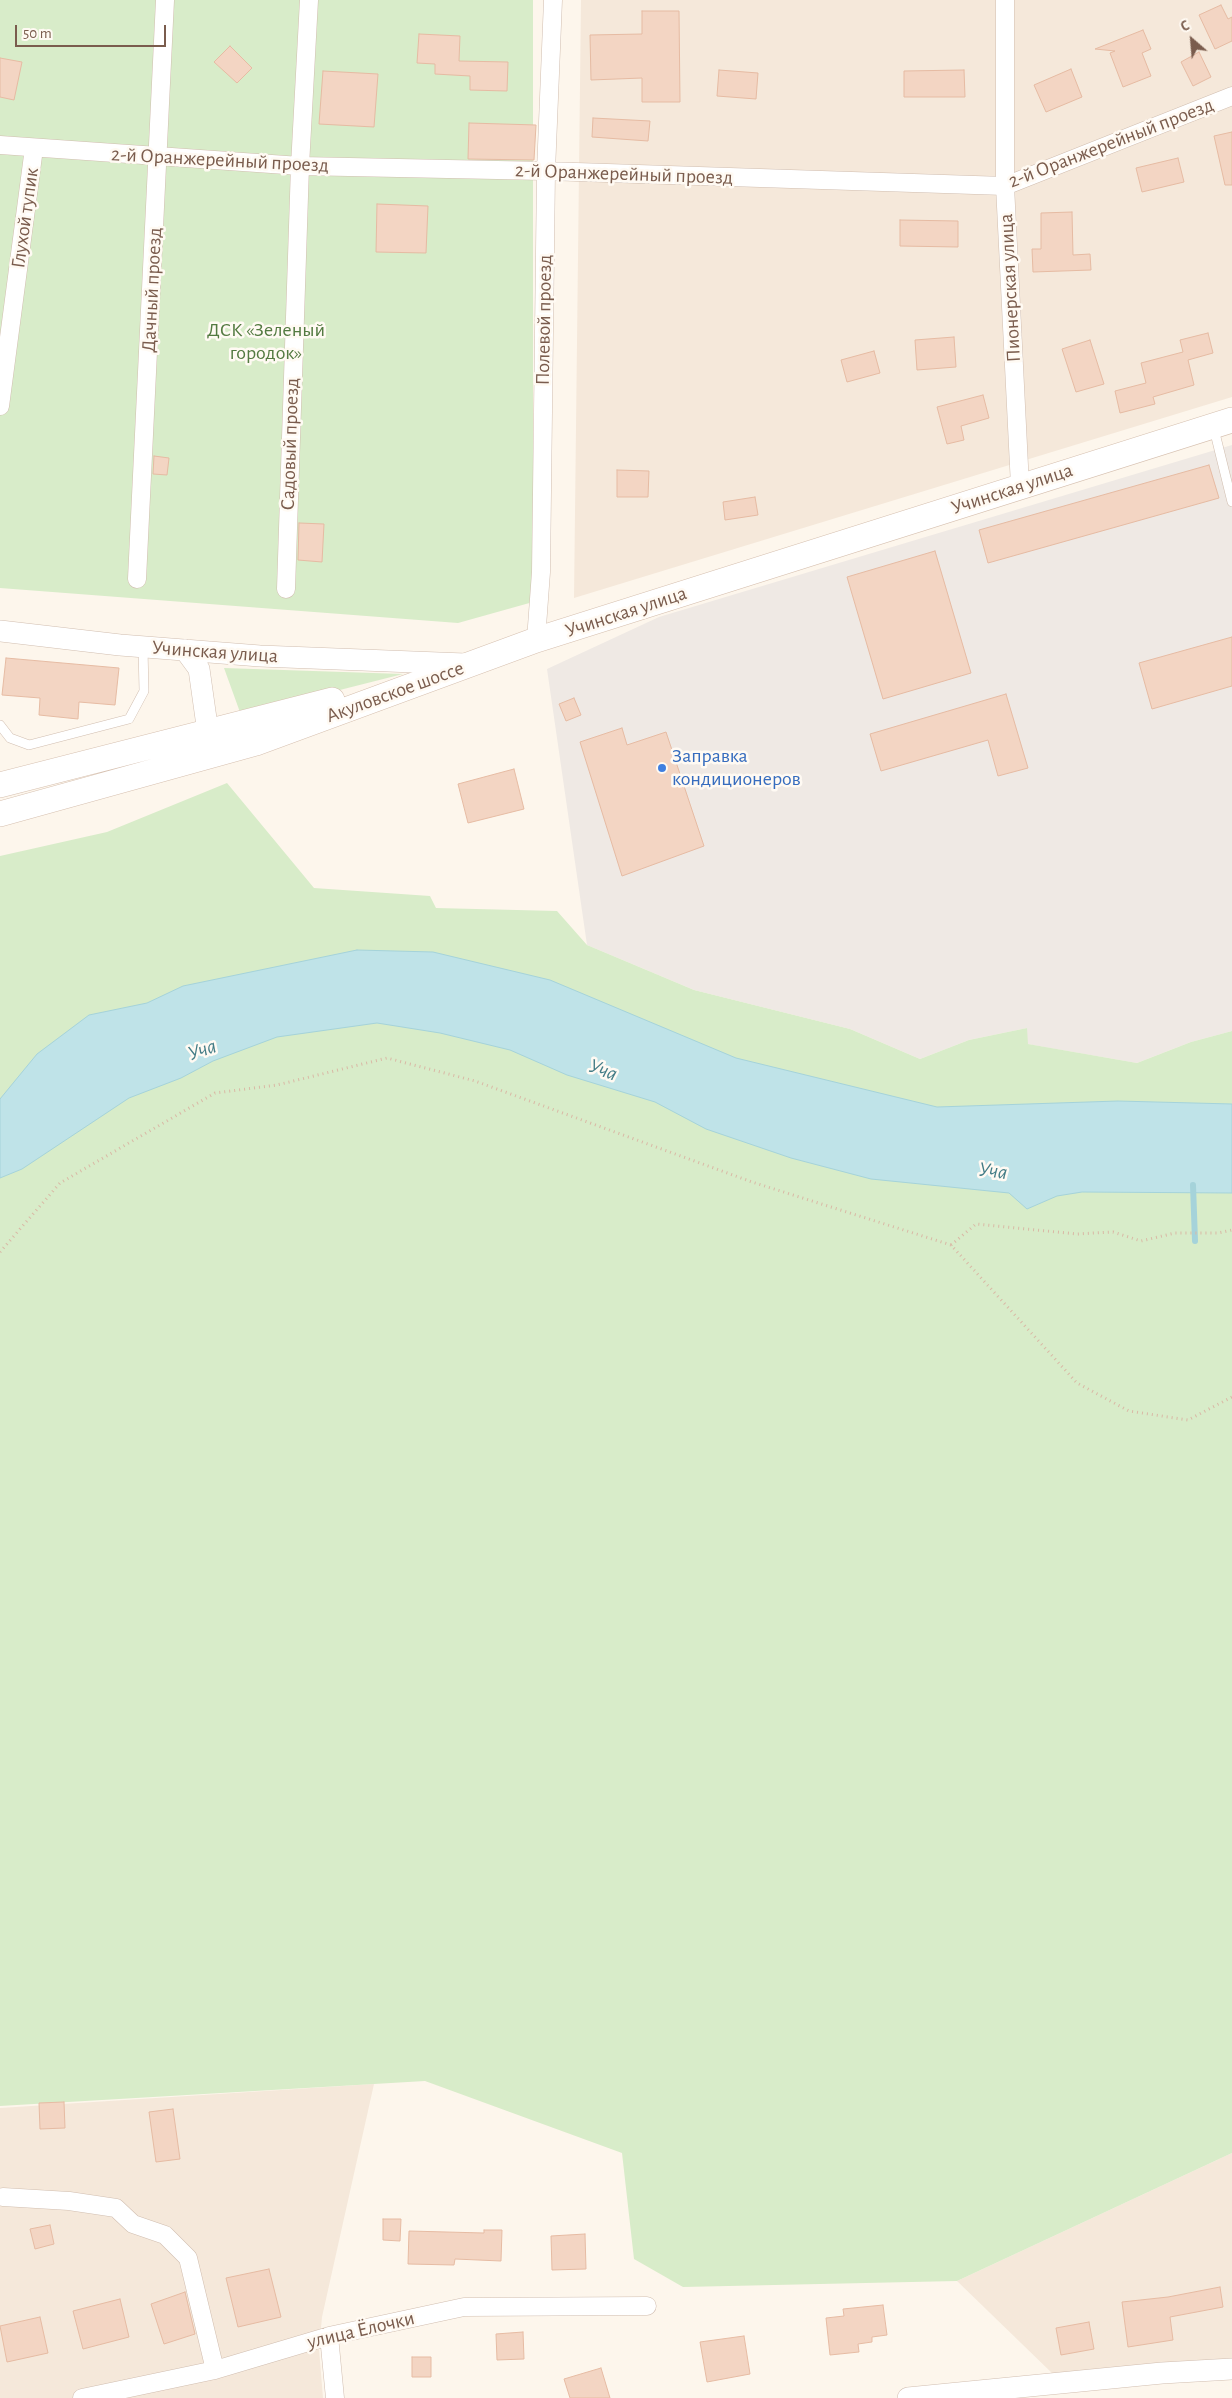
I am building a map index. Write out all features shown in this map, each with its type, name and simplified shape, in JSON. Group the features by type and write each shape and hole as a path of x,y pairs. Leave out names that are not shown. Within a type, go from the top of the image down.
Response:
{"main road":[{"name":"Учинская улица","path":"472,664 536,640 1223,423"},
{"name":"Акуловское шоссе","path":"2,782 209,732 472,664"},
{"name":"Акуловское шоссе","path":"0,814 256,743 472,664"}],"street":[{"name":"Дачный проезд","path":"138,579 165,0"},
{"name":"Садовый проезд","path":"286,589 300,166 309,0"},
{"name":"Полевой проезд","path":"536,640 541,572 546,171 553,0"},
{"name":"Пионерская улица","path":"1004,0 1005,186 1020,486"},
{"name":"2-й Оранжерейный проезд","path":"0,145 300,166 546,171 1005,186 1232,96"},
{"name":"Глухой тупик","path":"0,406 34,148"},
{"name":"Учинская улица","path":"0,631 142,647 260,656 472,664"},
{"path":"185,650 199,670 209,732 210,749 207,757"},
{"path":"3,2198 69,2201 116,2208 133,2224 165,2236 188,2258 215,2370"},
{"name":"улица Ёлочки","path":"82,2398 215,2370 329,2336 464,2307 646,2306"},
{"path":"329,2336 335,2398"},
{"path":"908,2398 1162,2373 1232,2370"}],"lane":[{"path":"1223,423 1232,502"},
{"path":"0,725 10,738 29,745 129,719 144,691 142,647"}],"path":[{"path":"0,1252 60,1183 215,1093 277,1085 387,1058 475,1082 752,1182 951,1245 1077,1383 1129,1410 1188,1420 1232,1397"},
{"path":"951,1245 976,1224 1076,1234 1113,1232 1141,1241 1175,1233 1218,1233 1232,1230"}],"shaded area":[{"path":"581,0 1232,0 1232,397 574,598"},
{"path":"1232,445 1232,1031 1191,1042 1137,1063 1027,1044 1027,1028 969,1040 920,1059 850,1029 694,990 587,945 547,669 659,617"},
{"path":"374,2084 322,2317 319,2349 323,2398 0,2398 0,2108"},
{"path":"1232,2153 1232,2363 1054,2375 957,2281"}],"green space":[{"name":"ДСК «Зеленый городок»","path":"0,0 533,0 533,602 458,623 0,588"},
{"path":"224,668 403,674 241,715"},
{"path":"227,783 314,888 430,896 436,908 557,911 587,945 694,990 850,1029 920,1059 969,1040 1027,1028 1028,1044 1137,1063 1191,1042 1232,1031 1232,2153 957,2281 683,2287 634,2259 622,2153 425,2081 0,2106 0,856 107,832"}],"water":[{"name":"Уча","path":"357,950 433,952 550,980 736,1058 937,1107 1118,1101 1232,1104 1232,1193 1082,1192 1057,1196 1027,1209 1009,1193 871,1179 791,1158 706,1129 655,1102 567,1075 510,1050 440,1033 377,1023 277,1037 213,1061 181,1078 129,1098 22,1169 0,1178 0,1099 37,1054 89,1015 147,1003 183,986"}],"building":[{"path":"1221,5 1228,19 1232,17 1232,41 1215,49 1199,15"},
{"path":"642,11 679,11 680,102 642,102 642,78 591,80 590,35 642,34"},
{"path":"1143,30 1151,49 1142,53 1151,76 1123,87 1110,53 1115,51 1095,49"},
{"path":"419,34 460,36 459,61 508,62 507,91 470,90 470,76 435,74 435,64 417,63"},
{"path":"230,46 252,68 237,83 214,62"},
{"path":"1199,52 1211,77 1193,86 1181,62"},
{"path":"0,58 22,62 14,100 0,97"},
{"path":"1071,69 1082,97 1046,112 1034,85"},
{"path":"719,70 758,73 756,99 717,96"},
{"path":"964,70 965,97 904,97 904,71"},
{"path":"323,71 378,74 374,127 319,124"},
{"path":"593,118 650,121 648,141 592,137"},
{"path":"469,123 536,125 534,160 468,159"},
{"path":"1232,132 1232,185 1225,185 1214,136"},
{"path":"1178,158 1184,182 1142,192 1136,168"},
{"path":"377,204 428,206 426,253 376,252"},
{"path":"1072,212 1073,255 1090,254 1091,270 1033,272 1032,249 1041,249 1041,213"},
{"path":"900,220 958,221 958,247 900,246"},
{"path":"1208,333 1213,353 1188,360 1194,385 1153,397 1155,404 1120,413 1115,391 1146,383 1141,363 1183,352 1180,340"},
{"path":"954,337 956,367 917,370 915,340"},
{"path":"1090,340 1104,384 1076,392 1062,349"},
{"path":"874,351 880,373 847,382 841,360"},
{"path":"983,395 989,418 961,426 964,440 947,444 937,407"},
{"path":"154,456 169,458 167,475 153,474"},
{"path":"1209,465 1219,498 988,563 979,530"},
{"path":"617,470 649,471 648,497 617,497"},
{"path":"755,497 758,515 725,520 723,502"},
{"path":"299,523 324,524 322,562 298,560"},
{"path":"935,551 971,673 883,699 847,577"},
{"path":"1232,637 1232,686 1152,709 1139,663"},
{"path":"6,658 119,668 115,705 79,702 78,719 39,715 40,698 2,695"},
{"path":"1006,694 1028,768 998,776 988,740 881,771 870,734"},
{"path":"574,698 581,715 566,721 559,704"},
{"path":"622,728 627,745 666,732 704,846 622,876 580,742"},
{"path":"514,769 524,809 468,823 458,784"},
{"path":"64,2102 65,2128 40,2129 39,2103"},
{"path":"173,2109 180,2159 156,2162 149,2112"},
{"path":"383,2219 401,2219 400,2241 383,2240"},
{"path":"50,2225 54,2244 35,2249 30,2229"},
{"path":"484,2230 502,2230 501,2261 455,2259 454,2265 408,2264 409,2231 484,2233"},
{"path":"585,2234 586,2269 552,2270 551,2236"},
{"path":"269,2269 281,2317 238,2327 226,2278"},
{"path":"1220,2287 1223,2307 1170,2317 1173,2340 1128,2347 1122,2302 1168,2297"},
{"path":"185,2292 195,2334 164,2344 151,2304"},
{"path":"120,2299 129,2337 83,2349 73,2311"},
{"path":"883,2305 887,2335 872,2337 872,2342 858,2344 859,2352 830,2355 826,2318 844,2316 843,2309"},
{"path":"40,2317 48,2353 7,2362 0,2326"},
{"path":"1089,2322 1094,2349 1061,2355 1056,2328"},
{"path":"523,2332 524,2359 497,2360 496,2334"},
{"path":"744,2336 750,2374 707,2382 700,2342"},
{"path":"412,2357 431,2357 431,2377 412,2377"},
{"path":"601,2368 610,2398 570,2398 564,2379"}],"waterway":[{"path":"1193,1185 1195,1241"}],"place":[{"name":"Заправка кондиционеров","path":"662,768"}]}
